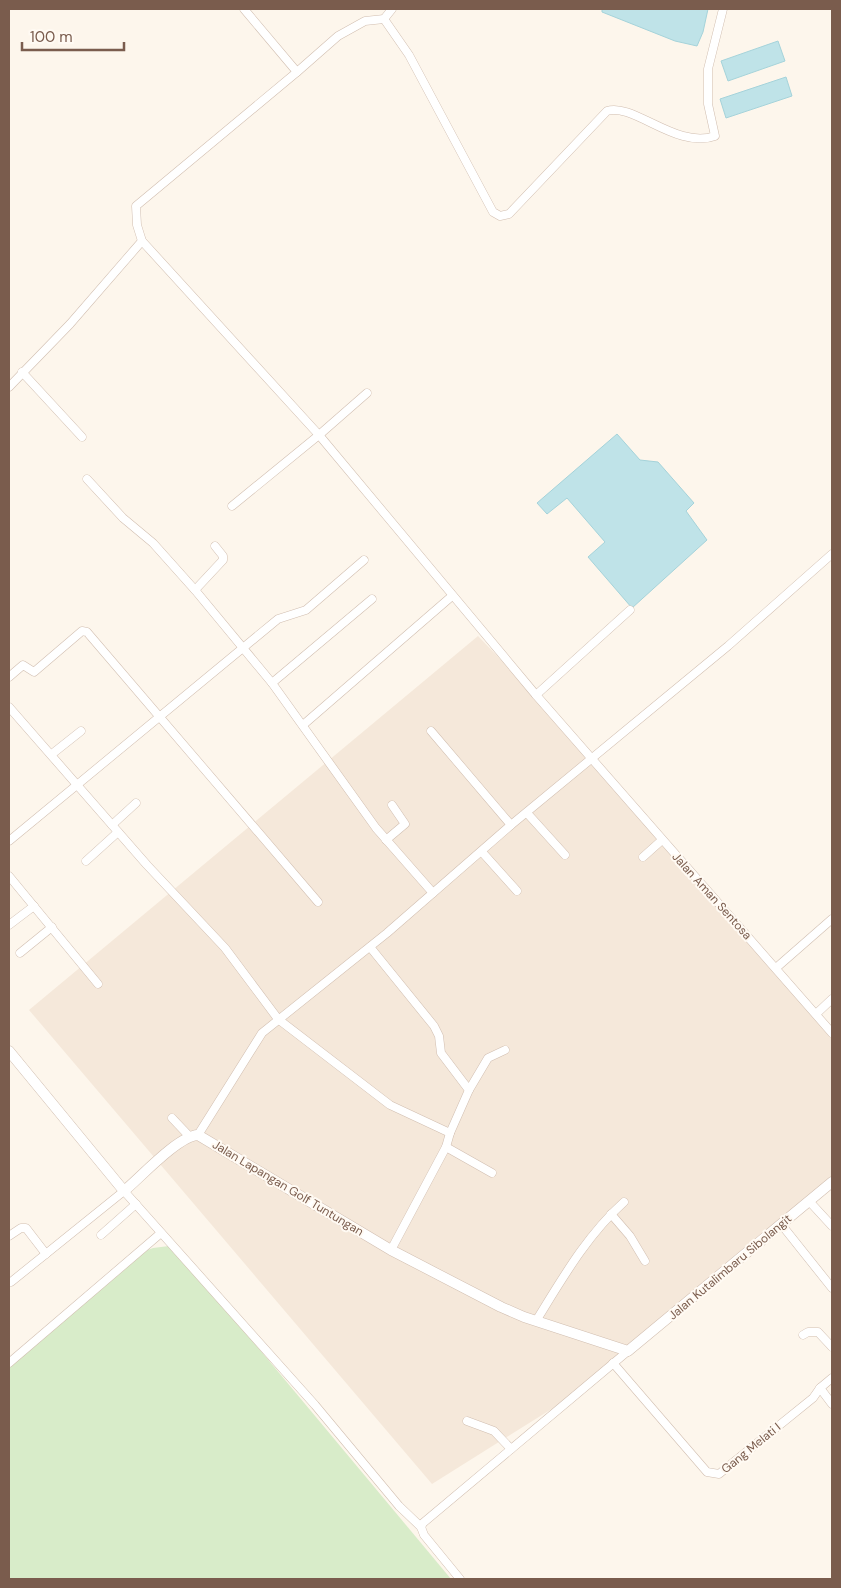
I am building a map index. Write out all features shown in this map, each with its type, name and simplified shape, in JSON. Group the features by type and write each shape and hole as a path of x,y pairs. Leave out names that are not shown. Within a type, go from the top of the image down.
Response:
{"street":[{"path":"244,9 297,72"},
{"path":"9,387 70,324 142,241 137,225 136,206 338,36 365,21 384,19 392,9"},
{"path":"384,19 409,55 492,212 504,216 522,202 604,114 611,110 635,116 662,129 694,138 703,139 715,136 708,104 708,69 723,9"},
{"name":"Jalan Aman Sentosa","path":"142,241 320,435 536,695 832,1033"},
{"path":"22,372 82,437"},
{"path":"232,506 320,435 368,392"},
{"path":"87,479 123,518 153,543 195,590 272,683 386,840 433,893"},
{"path":"195,590 223,560 223,556 215,546"},
{"path":"11,1282 194,1136 259,1036 278,1019 370,947 511,825 728,646 832,554"},
{"path":"9,841 242,648 282,617 300,614 306,610 364,560"},
{"path":"303,725 452,596"},
{"path":"272,683 372,599"},
{"path":"536,695 630,610"},
{"path":"9,677 23,665 34,672 84,631 118,667 318,902"},
{"path":"9,707 52,754 118,832 225,948 278,1019 390,1105 450,1133"},
{"path":"52,754 81,731"},
{"path":"432,731 511,825"},
{"path":"112,825 136,803"},
{"path":"386,840 405,824 392,805"},
{"path":"526,813 565,855"},
{"path":"86,861 118,832"},
{"path":"643,857 662,840"},
{"path":"482,852 517,891"},
{"path":"9,876 98,984"},
{"path":"9,925 34,906"},
{"path":"776,968 832,919"},
{"path":"20,953 52,927"},
{"path":"370,947 434,1026 439,1036 441,1053 469,1090"},
{"path":"816,1014 832,999"},
{"path":"391,1250 446,1148 450,1133 469,1090 488,1058 505,1050"},
{"path":"9,1051 124,1191 315,1405 400,1506 421,1527 428,1542 460,1579"},
{"path":"172,1118 194,1136"},
{"name":"Jalan Lapangan Golf Tuntungan","path":"194,1136 391,1250 501,1307 536,1321 628,1351"},
{"path":"446,1148 492,1173"},
{"name":"Jalan Kutalimbaru Sibolangit","path":"628,1351 832,1182"},
{"path":"809,1201 832,1226"},
{"path":"536,1321 585,1244 610,1214 624,1202"},
{"path":"101,1235 136,1204"},
{"path":"610,1214 630,1236 645,1261"},
{"path":"781,1224 832,1288"},
{"path":"9,1236 21,1228 26,1228 46,1254"},
{"path":"9,1364 161,1233"},
{"path":"803,1335 808,1332 818,1332 832,1347"},
{"path":"421,1527 466,1486 628,1351"},
{"name":"Gang Melati I","path":"613,1364 707,1472 713,1474 719,1474 813,1398 820,1388 832,1378"},
{"path":"820,1388 832,1404"},
{"path":"467,1420 494,1431 511,1449"}],"shaded area":[{"path":"478,636 588,750 832,1035 832,1177 558,1405 432,1484 29,1010"}],"green space":[{"path":"169,1246 175,1248 451,1579 9,1579 9,1368 140,1253 153,1248"}],"water":[{"path":"602,9 708,9 703,32 697,46 675,41 602,12"},
{"path":"778,41 785,61 728,81 721,61"},
{"path":"786,77 792,96 726,118 720,99"},
{"path":"617,434 640,460 658,462 694,503 686,511 707,540 632,608 588,557 605,542 567,498 547,514 537,503"}]}
